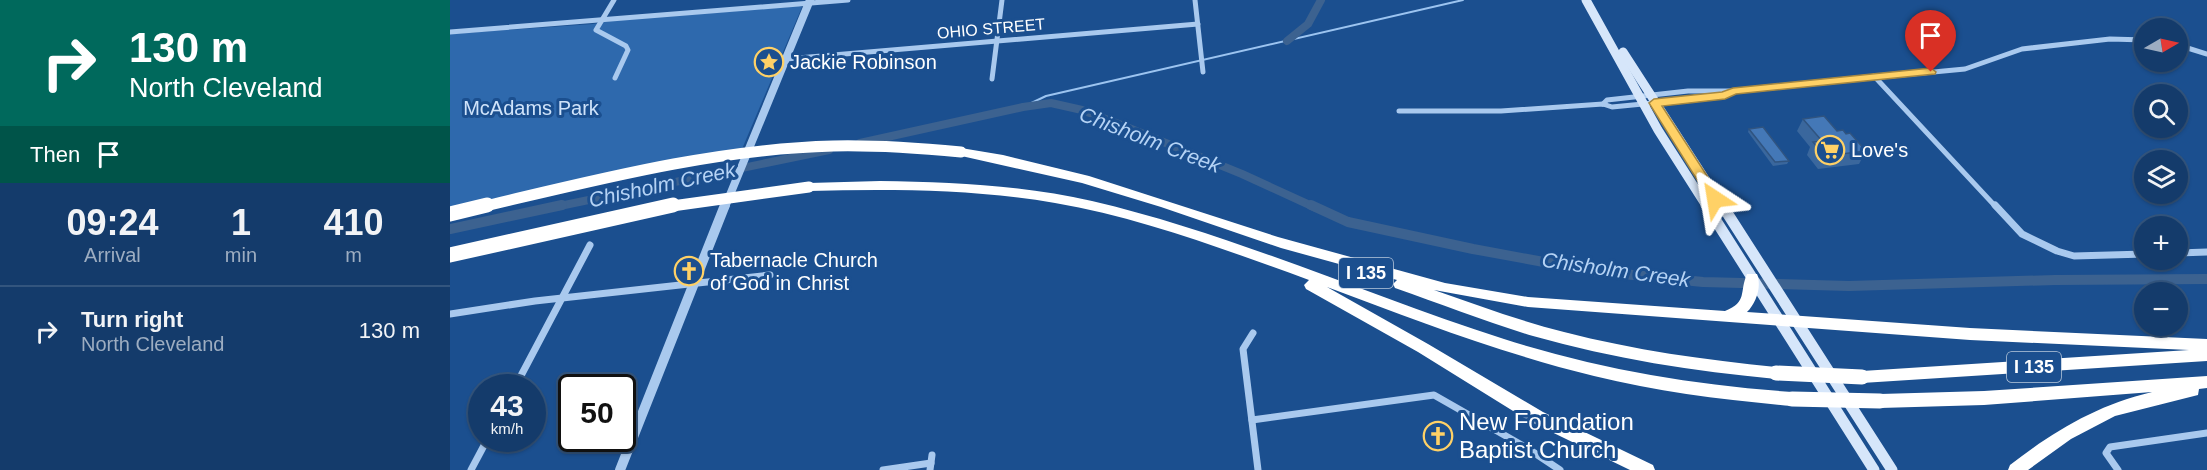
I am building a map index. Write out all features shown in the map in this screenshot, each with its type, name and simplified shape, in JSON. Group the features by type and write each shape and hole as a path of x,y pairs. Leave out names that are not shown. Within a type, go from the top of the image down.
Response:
{"highway":[{"name":"I 135","path":"450,214 656,167 771,149 882,145 961,152 1028,163 1079,176 1533,330 1674,362 1776,373 1862,377 2207,355"},
{"name":"I 135","path":"450,255 660,206 756,191 915,184 1027,194 1092,206 1230,248 1451,327 1567,363 1666,384 1738,395 1880,401 1984,398 2207,382"},
{"path":"1279,242 1445,288 1516,300 1970,334 2207,345"},
{"path":"1230,248 1332,295 1537,417 1647,470"},
{"path":"1722,317 1740,310 1750,301 1753,271"},
{"path":"2016,470 2070,431 2098,416 2154,398 2207,387"}],"main road":[{"path":"1586,0 1753,271 1765,299 1874,470"},
{"path":"1647,100 1753,271 1782,301 1892,470"}],"street":[{"path":"614,0 596,30 626,46 628,50 615,78"},
{"path":"450,33 848,0"},
{"path":"992,79 1002,0"},
{"path":"1195,0 1203,72"},
{"path":"620,470 810,2"},
{"name":"OHIO STREET","path":"786,59 1198,24"},
{"path":"1399,111 1474,113 1603,104 1612,107 1647,100 1725,96 1733,91 1965,69 2022,49 2110,39 2134,40"},
{"path":"2188,47 2207,54"},
{"path":"1874,76 2022,234 2057,251 2074,256 2134,254"},
{"path":"522,374 590,245"},
{"path":"2188,253 2207,252"},
{"path":"450,314 562,298 770,275"},
{"path":"1253,333 1243,350 1258,470"},
{"path":"1252,420 1434,395 1527,448 1560,470"},
{"path":"2118,470 2106,453 2110,447 2207,433"},
{"path":"471,470 481,452"},
{"path":"882,470 931,462"}],"green space":[{"name":"McAdams Park","path":"802,7 742,149 450,209 450,34"}],"building":[{"path":"1824,116 1837,131 1843,130 1846,134 1850,133 1866,151 1825,156 1813,142 1822,141 1803,119"},
{"path":"1763,127 1789,161 1775,162 1749,129"}],"waterway":[{"path":"1287,41 1308,24 1321,0"},
{"path":"1023,107 1046,96 1463,0"},
{"name":"Chisholm Creek","path":"860,143 1023,107 1051,103 1082,110 1124,126 1242,174 1314,207"},
{"name":"Chisholm Creek","path":"555,207 829,150"},
{"name":"Chisholm Creek","path":"450,229 562,205"},
{"name":"Chisholm Creek","path":"1311,205 1348,222 1473,249 1593,271 1703,282 1849,286 2055,280 2207,279"}],"place":[{"name":"Jackie Robinson","path":"769,62"},
{"name":"Love's","path":"1830,150"},
{"name":"Tabernacle Church of God in Christ","path":"689,271"},
{"name":"New Foundation Baptist Church","path":"1438,436"}],"route":[{"path":"1715,199 1654,103 1725,96 1733,91 1821,81 1931,72"}]}
